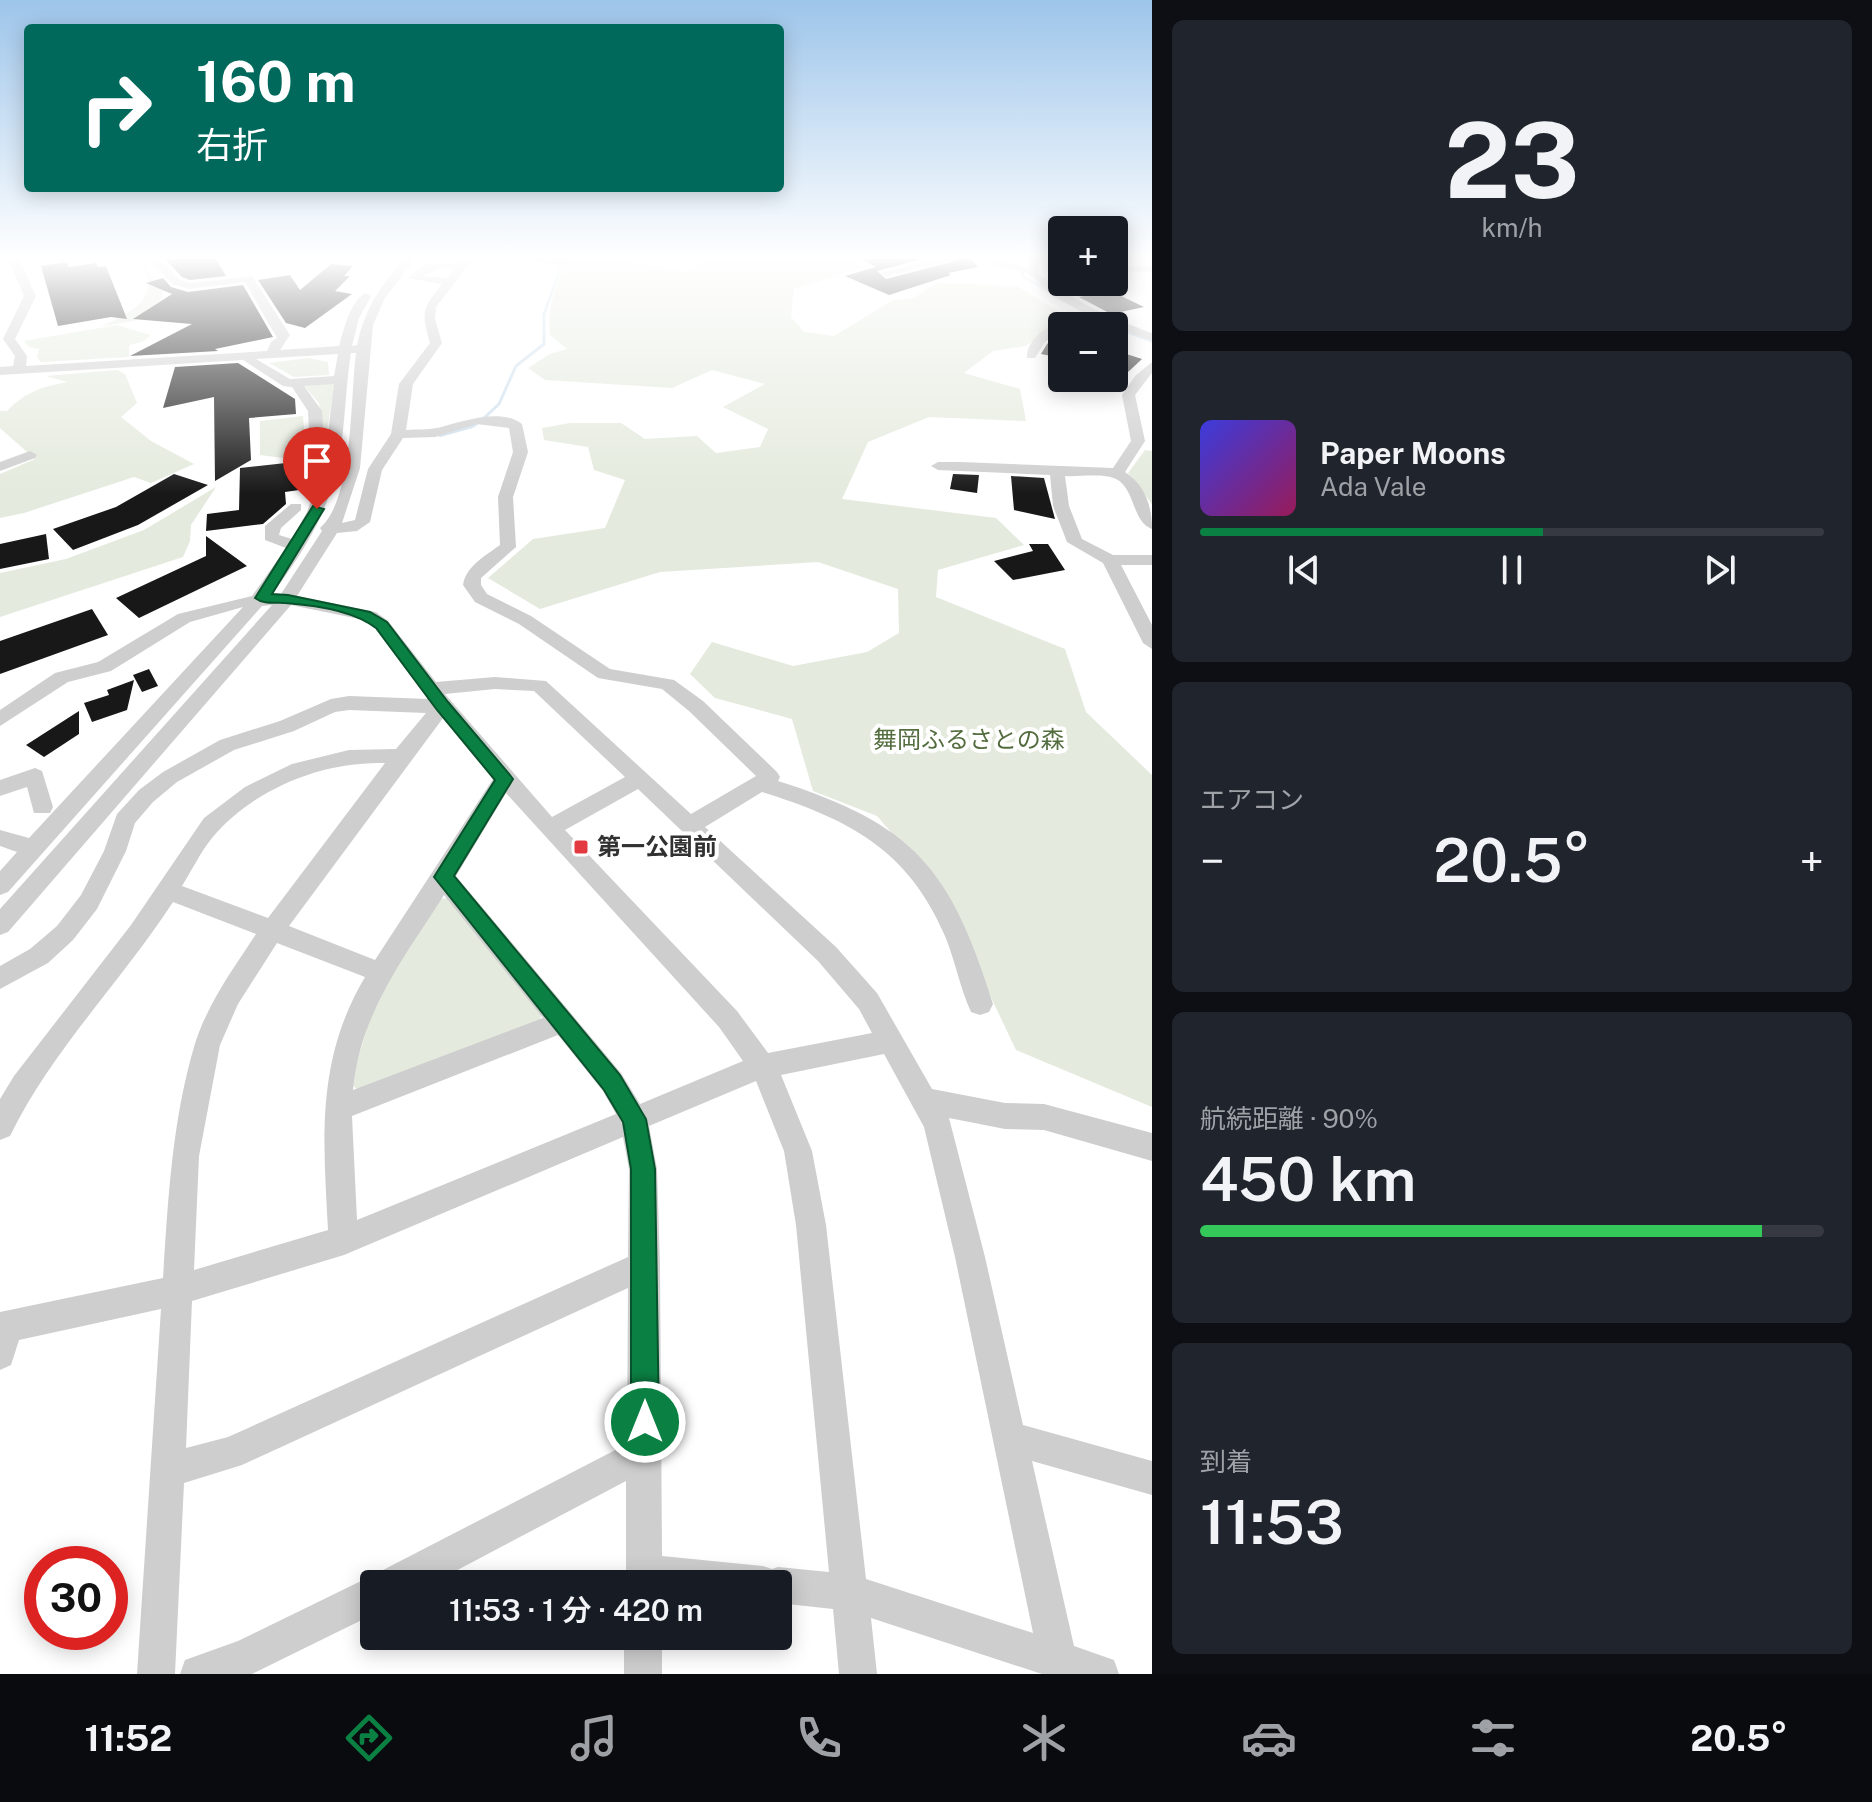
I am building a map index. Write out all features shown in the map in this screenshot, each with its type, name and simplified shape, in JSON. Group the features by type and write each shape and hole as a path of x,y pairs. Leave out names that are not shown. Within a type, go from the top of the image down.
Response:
{"street":[{"path":"10,337 21,356 19,369"},
{"path":"273,354 275,345 284,337"},
{"path":"0,886 262,598 326,492 334,457 349,337"},
{"path":"0,925 288,599 347,492 354,460 365,337"},
{"path":"328,528 351,528 362,522 375,469 398,434 406,384 436,343 434,337"},
{"path":"1031,355 1034,346 1045,337"},
{"path":"0,371 364,349"},
{"path":"249,356 249,360 284,381 296,383 343,379"},
{"path":"1117,473 1138,441 1128,400 1129,389 1152,366"},
{"path":"296,383 315,411 318,468"},
{"path":"398,434 435,433 483,421 515,424 522,442 507,488 508,547 482,566 472,585 481,598 525,620 605,674 667,684 696,706 770,777 690,825"},
{"path":"0,467 30,455"},
{"path":"938,466 1117,473 1130,482 1152,524"},
{"path":"1057,473 1061,506 1075,542 1110,560 1152,560"},
{"path":"295,546 271,537 273,526 296,507"},
{"path":"1110,560 1152,643"},
{"path":"0,719 62,677 104,667 184,618 262,598 288,599 370,616 382,625 436,698 504,779 728,1019 762,1066 779,1098 798,1151 811,1225 858,1674"},
{"path":"0,978 39,956 65,933 89,902 115,851 125,820 146,796 170,777 227,745 287,726 331,706 349,703 376,706 522,682 539,685 827,954 868,1001 937,1123 970,1257 1060,1667"},
{"path":"156,1674 170,1470 185,1156 207,1045 228,998 271,932 401,756 436,698"},
{"path":"0,1127 18,1089 109,973 211,825 267,783 327,761 381,754 401,756"},
{"path":"0,788 35,776 42,807"},
{"path":"549,829 641,778"},
{"path":"344,1240 339,1108 350,1035 382,973 504,779"},
{"path":"760,783 821,802 889,840 933,888 967,957 980,1004"},
{"path":"0,838 33,848"},
{"path":"443,877 612,1082 634,1119 643,1169 644,1570"},
{"path":"168,890 382,973"},
{"path":"339,1108 562,1022"},
{"path":"2,1336 178,1290 344,1240 762,1066 892,1041"},
{"path":"924,1100 1005,1116 1044,1117 1152,1147"},
{"path":"170,1470 230,1453 645,1265"},
{"path":"1009,1438 1152,1478"},
{"path":"421,1570 645,1453"},
{"path":"792,1586 849,1592 1060,1667 1100,1674"},
{"path":"199,1674 245,1658 360,1601"},
{"path":"643,1650 643,1674"}],"green space":[{"path":"47,337 148,337 129,345 129,357 41,362 37,357 39,349 29,347 24,341"},
{"name":"舞岡ふるさとの森","path":"553,337 1038,337 1026,346 993,351 964,373 1020,389 1026,421 929,417 868,442 842,499 996,518 1024,545 938,570 936,597 1065,649 1086,712 1152,775 1152,1107 1016,1050 939,888 877,816 813,791 792,719 715,698 690,674 712,642 793,666 867,652 899,633 898,589 818,562 660,572 540,609 488,578 533,539 605,528 625,480 594,470 588,447 544,440 542,428 570,423 621,423 645,439 697,436 716,453 760,447 768,429 723,407 765,384 712,370 672,388 545,380 528,368 550,354 567,349"},
{"path":"308,358 328,362 329,375 294,377 269,363"},
{"path":"117,370 125,374 137,403 121,417 151,441 194,464 151,483 134,477 0,518 0,474 35,459 0,428 0,411 7,411 34,391 67,382 46,376"},
{"path":"333,383 325,446 319,403 304,386"},
{"path":"303,416 306,457 290,459 260,455 260,421"},
{"path":"1145,450 1152,451 1152,504 1128,473"},
{"path":"216,487 191,525 190,541 183,557 0,617 0,573 66,559 144,530"},
{"path":"449,898 542,1011 540,1022 358,1090 350,1083 377,997 438,899"}],"building":[{"path":"167,337 272,337 215,349 218,351 130,356"},
{"path":"1048,343 1048,355 1041,354 1047,344"},
{"path":"1128,354 1142,359 1128,372"},
{"path":"238,363 295,399 296,414 249,418 251,460 215,481 214,397 163,408 175,367"},
{"path":"295,462 295,466 304,465 306,489 285,492 286,504 263,524 206,531 207,514 239,510 240,468"},
{"path":"174,474 208,485 138,525 73,550 53,529 116,507"},
{"path":"953,474 979,475 977,493 950,489"},
{"path":"1011,476 1044,478 1055,519 1014,510"},
{"path":"46,534 49,559 0,569 0,544"},
{"path":"206,536 247,566 139,618 116,598 206,556"},
{"path":"1029,544 1048,544 1065,570 1013,580 994,561 1033,551"},
{"path":"92,609 108,635 0,674 0,641"},
{"path":"149,669 158,686 142,692 133,675"},
{"path":"134,680 127,710 92,722 84,703 109,695 107,690"},
{"path":"79,711 79,734 44,757 26,745"}],"waterway":[{"path":"482,420 499,404 516,366 544,344 544,337"},
{"path":"1141,337 1152,341"},
{"path":"440,435 472,426 482,420"}],"place":[{"name":"第一公園前","path":"581,847"}],"route":[{"path":"317,509 262,598 288,599 370,616 382,625 442,706 504,779 443,877 612,1082 634,1119 643,1169 645,1422"}]}
